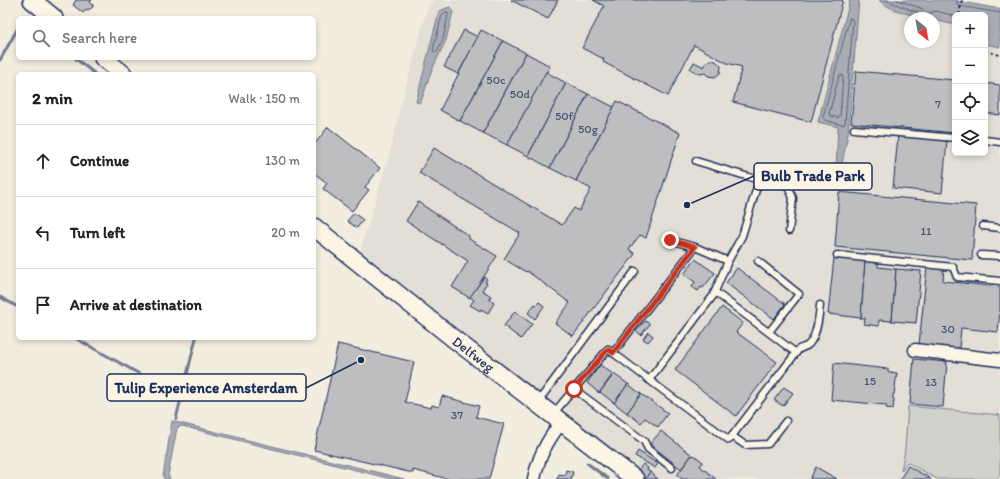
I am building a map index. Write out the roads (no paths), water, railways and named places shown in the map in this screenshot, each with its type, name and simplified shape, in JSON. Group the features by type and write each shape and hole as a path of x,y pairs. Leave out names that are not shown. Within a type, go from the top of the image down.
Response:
{"main road":[{"path":"32,0 52,16"},
{"path":"106,60 120,72"},
{"name":"Delfweg","path":"316,229 537,404 635,479"}],"street":[{"path":"915,350 1000,360"},
{"path":"534,479 557,419"}],"lane":[{"path":"854,129 952,138"},
{"path":"988,140 1000,142"},
{"path":"696,161 759,180 770,180 788,186 793,198 790,231"},
{"path":"649,380 713,296 728,261 742,236 759,180"},
{"path":"983,226 1000,228"},
{"path":"670,240 695,247 728,261"},
{"path":"613,353 695,247"},
{"path":"981,254 1000,256"},
{"path":"837,255 953,267 957,277 1000,281"},
{"path":"758,261 799,294 769,332"},
{"path":"537,404 635,271"},
{"path":"715,292 796,353"},
{"path":"557,419 574,389 608,349 729,440 799,349 808,345 818,324 820,306"},
{"path":"574,389 644,441 648,449 672,468"},
{"path":"732,436 745,445 768,444 786,421"}],"water":[{"path":"850,0 859,0 848,134 841,168 836,169 838,127 818,122"},
{"path":"879,0 951,0 1000,9 1000,47 988,45 988,12 952,12 952,24 940,21 940,12 904,13 897,11"},
{"path":"450,7 453,12 446,40 431,72 422,99 419,103 416,102 439,11"},
{"path":"172,421 404,479 391,479 182,426 177,428 168,475 170,479 164,479 163,476"}],"waterway":[{"path":"0,60 16,32"},
{"path":"78,60 92,72"},
{"path":"0,297 16,306"},
{"path":"79,340 181,397"},
{"path":"176,419 196,340"},
{"path":"587,463 608,479"}],"place":[{"name":"Bulb Trade Park","path":"687,205"},
{"name":"Tulip Experience Amsterdam","path":"361,360"}]}
